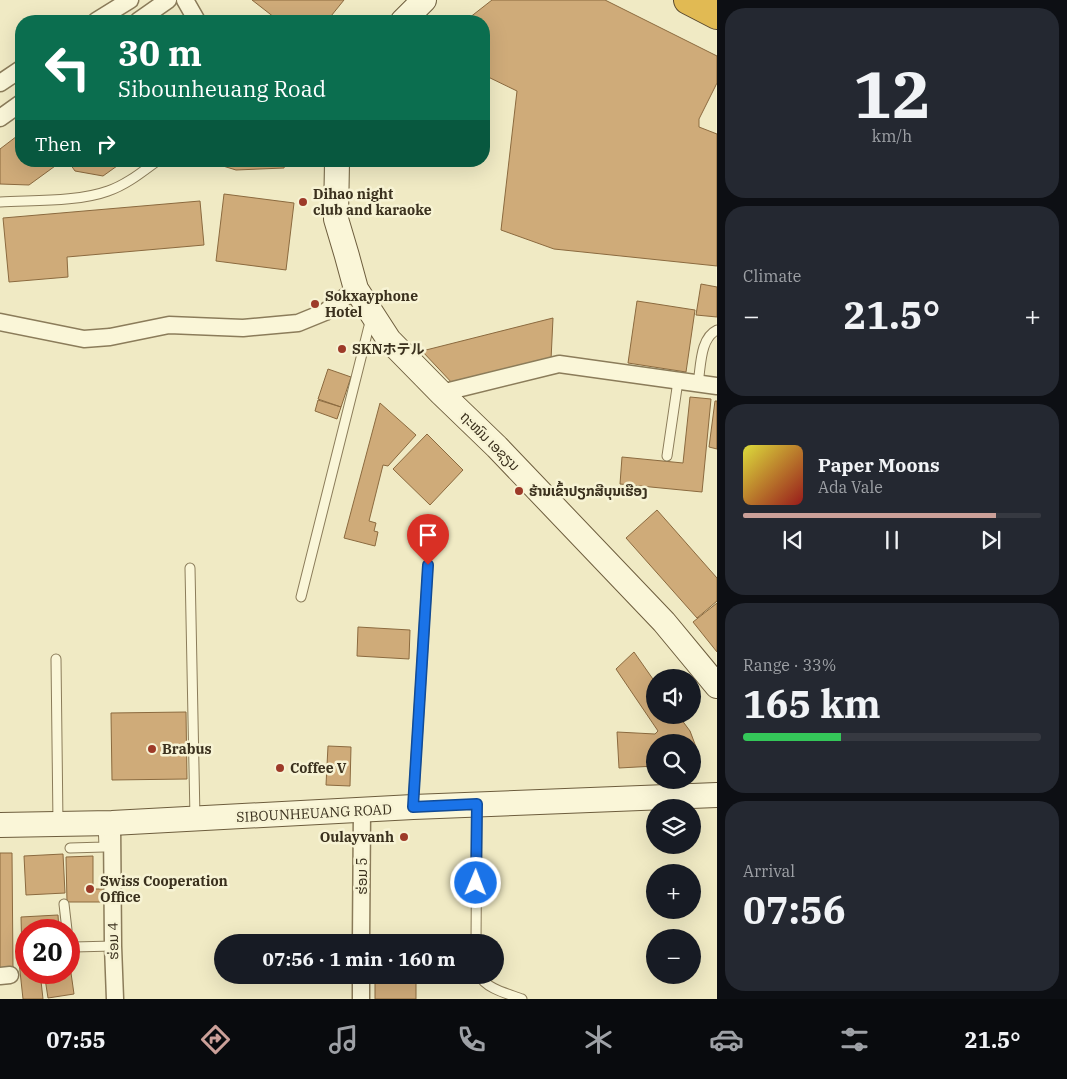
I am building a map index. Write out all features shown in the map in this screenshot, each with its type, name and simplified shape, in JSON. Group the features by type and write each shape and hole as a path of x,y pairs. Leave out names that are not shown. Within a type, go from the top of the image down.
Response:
{"highway":[{"path":"688,0 717,15"}],"street":[{"path":"106,15 130,0"},
{"path":"147,15 168,0"},
{"path":"185,0 194,15"},
{"path":"409,15 424,0"},
{"path":"0,83 15,73"},
{"path":"0,118 15,107"},
{"name":"ຖະໜົນ ເອຊຽນ","path":"337,167 336,219 356,289 389,340 441,394 497,447 640,596 664,622 714,685"},
{"path":"0,322 84,339 110,337 170,325 244,328 298,323 325,312 356,289"},
{"path":"441,394 559,364 717,386"},
{"path":"692,796 717,786"},
{"name":"SIBOUNHEUANG ROAD","path":"0,825 107,823 477,804 717,795"},
{"name":"ຮ່ອມ 5","path":"361,934 362,810"},
{"name":"ຮ່ອມ 4","path":"107,823 115,999"},
{"path":"361,984 361,999"}],"lane":[{"path":"0,202 83,197 108,192 131,180 149,167"},
{"path":"301,597 372,314"},
{"path":"698,383 705,343 711,333 717,330"},
{"path":"667,456 678,381"},
{"path":"413,807 428,565"},
{"path":"190,568 195,819"},
{"path":"56,659 58,823"},
{"path":"476,934 477,804"},
{"path":"70,848 104,847 107,823"},
{"path":"64,904 66,919"},
{"path":"80,947 113,946"},
{"path":"488,984 522,999"}],"building":[{"path":"252,0 344,0 332,15 271,15"},
{"path":"492,0 605,0 717,56 717,83 699,119 699,127 717,134 717,266 554,249 501,230 517,91 490,78 490,15 473,15"},
{"path":"15,138 15,167 54,167 29,185 0,184 0,149"},
{"path":"72,167 116,167 103,176 75,171"},
{"path":"226,167 284,167 284,168 236,170"},
{"path":"224,194 294,203 286,270 216,261"},
{"path":"200,201 204,245 67,257 68,277 9,282 3,218"},
{"path":"701,284 717,287 717,317 696,315"},
{"path":"637,301 695,310 686,372 628,363"},
{"path":"553,318 551,360 454,385 422,351"},
{"path":"328,369 351,377 341,407 318,399"},
{"path":"690,397 711,399 702,492 620,484 622,457 683,463"},
{"path":"318,400 341,407 337,419 315,411"},
{"path":"715,401 717,401 717,449 709,447"},
{"path":"380,403 416,435 388,466 383,465 369,521 376,523 374,531 378,532 375,546 344,538"},
{"path":"427,434 463,470 430,505 393,469"},
{"path":"657,510 717,578 717,601 697,618 626,538"},
{"path":"717,603 717,652 693,622"},
{"path":"358,627 410,630 409,659 357,656"},
{"path":"634,652 646,669 646,713 616,669"},
{"path":"186,712 187,779 112,780 111,713"},
{"path":"653,724 685,724 691,734 655,734 658,731"},
{"path":"617,732 655,734 646,734 646,766 619,768"},
{"path":"328,746 351,747 350,786 326,785"},
{"path":"0,853 12,853 13,970 0,970"},
{"path":"63,854 65,893 26,895 24,856"},
{"path":"93,856 93,889 106,889 106,902 67,902 66,857"},
{"path":"58,915 58,919 21,919 21,917"},
{"path":"21,984 41,984 43,999 23,999"},
{"path":"46,984 73,984 74,994 48,998"},
{"path":"375,984 416,984 416,999 375,999"}],"place":[{"name":"Dihao night club and karaoke","path":"303,202"},
{"name":"Sokxayphone Hotel","path":"315,304"},
{"name":"SKNホテル","path":"342,349"},
{"name":"ຮ້ານເຂົ້າປຽກສີບຸນເຮືອງ","path":"519,491"},
{"name":"Brabus","path":"152,749"},
{"name":"Coffee V","path":"280,768"},
{"name":"Oulayvanh","path":"404,837"},
{"name":"Swiss Cooperation Office","path":"90,889"}],"route":[{"path":"428,565 413,807 477,804 476,883"}]}
